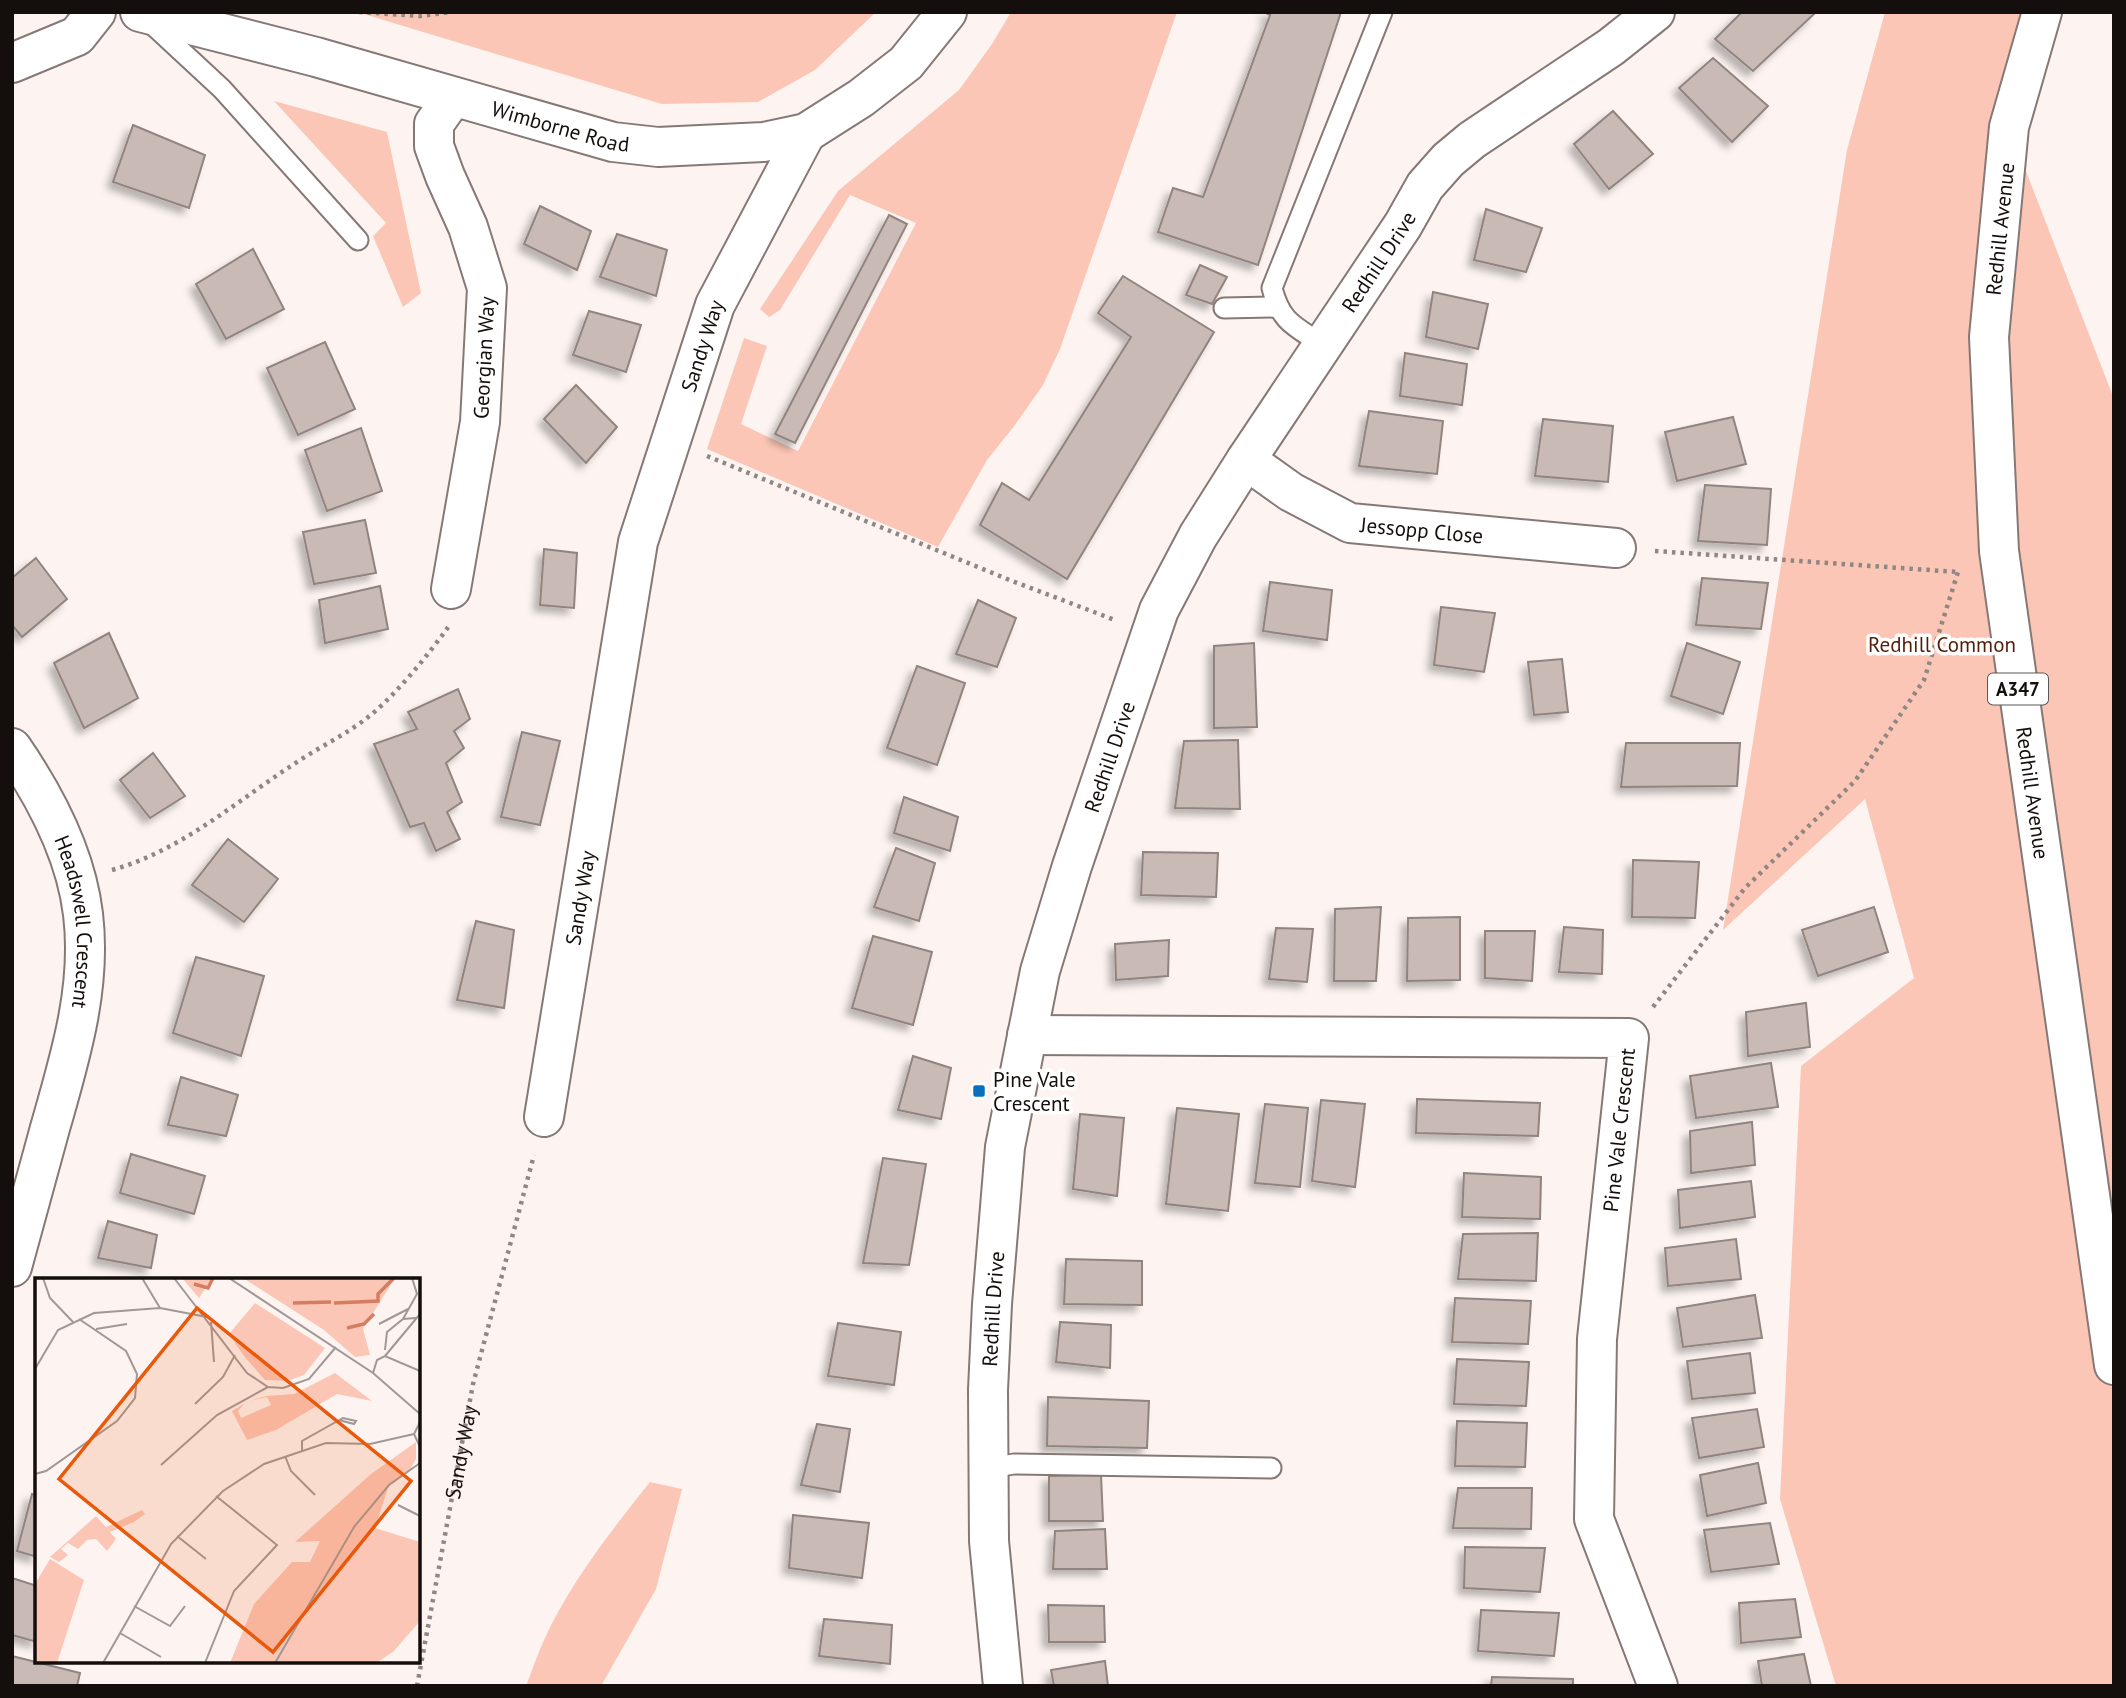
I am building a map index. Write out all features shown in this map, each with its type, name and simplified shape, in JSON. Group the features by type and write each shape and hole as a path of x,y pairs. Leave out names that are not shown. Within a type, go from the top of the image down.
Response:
{"street":[{"path":"12,63 77,36 96,12"},
{"name":"Wimborne Road","path":"139,12 316,57 613,142 658,147 764,142 806,133 862,98 906,63 947,12"},
{"name":"Redhill Drive","path":"1003,1686 989,1541 988,1378 1005,1147 1041,971 1072,866 1159,610 1198,536 1403,225 1425,186 1448,160 1472,140 1611,47 1655,12"},
{"name":"Redhill Avenue","path":"2042,12 2009,127 1989,337 1999,551 2114,1365"},
{"name":"Georgian Way","path":"451,589 480,422 487,288 468,227 434,146 434,124 453,97"},
{"name":"Sandy Way","path":"544,1116 638,542 715,305 806,133"},
{"name":"Jessopp Close","path":"1246,460 1291,492 1350,523 1616,548"},
{"name":"Headswell Crescent","path":"12,748 31,776 64,844 83,912 85,949 83,993 68,1066 12,1267"},
{"name":"Pine Vale Crescent","path":"1027,1035 1629,1038 1597,1339 1594,1519 1658,1686"}],"lane":[{"path":"139,12 222,89 358,240"},
{"path":"1323,345 1286,320 1277,307 1272,288 1382,12"},
{"path":"1224,308 1277,307"},
{"path":"988,1468 1014,1464 1271,1468"}],"path":[{"path":"359,12 420,16 452,12"},
{"path":"671,441 1012,581 1151,633"},
{"path":"1616,548 1958,572 1999,551"},
{"path":"1629,1038 1745,888 1855,782 1924,680 1958,572"},
{"path":"75,880 142,861 224,814 289,767 372,714 428,655 455,618 451,589"},
{"name":"Sandy Way","path":"417,1686 473,1384 544,1116"}],"green space":[{"path":"357,12 876,12 815,70 758,102 662,104"},
{"path":"1011,12 1177,12 1060,349 1043,385 987,460 938,547 707,449 744,338 767,346 741,424 798,451 916,223 850,195 780,310 769,317 760,309 838,191 959,90"},
{"name":"Redhill Common","path":"1885,12 2042,12 2009,127 2114,399 2114,1686 1836,1686 1780,1499 1801,1066 1914,978 1865,799 1723,930 1847,150"},
{"path":"274,101 387,132 421,293 403,307 373,236 386,223"},
{"path":"650,1482 682,1489 656,1589 601,1686 526,1686 544,1640 566,1598 606,1538"}],"building":[{"path":"1264,12 1341,12 1258,265 1158,232 1173,188 1203,197 1270,15"},
{"path":"1742,12 1814,14 1753,71 1715,39"},
{"path":"1713,58 1768,106 1732,142 1679,88"},
{"path":"1613,111 1653,154 1609,189 1574,144"},
{"path":"133,125 205,155 189,208 113,182"},
{"path":"540,206 591,231 577,270 524,244"},
{"path":"1486,209 1542,228 1526,272 1474,260"},
{"path":"889,215 907,224 795,443 775,434"},
{"path":"617,234 667,250 656,296 600,277"},
{"path":"253,249 284,309 226,339 196,284"},
{"path":"1200,265 1227,277 1212,304 1186,295"},
{"path":"1123,276 1214,332 1067,579 980,525 1002,483 1029,500 1131,337 1098,313"},
{"path":"1433,292 1488,304 1478,349 1426,337"},
{"path":"589,311 641,325 626,372 573,355"},
{"path":"325,342 355,409 298,435 267,368"},
{"path":"1405,353 1467,364 1462,405 1400,396"},
{"path":"576,385 617,427 586,463 544,419"},
{"path":"1369,411 1443,421 1437,474 1359,466"},
{"path":"1733,417 1746,464 1677,481 1665,432"},
{"path":"1543,419 1613,426 1608,482 1535,476"},
{"path":"361,428 382,491 327,511 305,450"},
{"path":"1705,485 1771,489 1767,545 1698,541"},
{"path":"365,520 376,573 314,584 303,532"},
{"path":"544,549 577,553 574,608 540,605"},
{"path":"36,558 67,599 22,637 12,625 12,578"},
{"path":"1702,578 1768,583 1761,629 1696,625"},
{"path":"1270,582 1332,590 1327,640 1263,631"},
{"path":"380,586 388,629 325,643 319,600"},
{"path":"978,600 1016,618 997,667 956,654"},
{"path":"1441,607 1495,613 1484,672 1434,665"},
{"path":"109,633 138,698 84,728 54,663"},
{"path":"1254,643 1257,727 1214,728 1214,646"},
{"path":"1687,643 1740,662 1723,714 1671,696"},
{"path":"1562,659 1568,712 1534,715 1528,662"},
{"path":"917,666 965,683 937,765 887,748"},
{"path":"458,689 470,719 454,731 464,748 446,763 462,802 447,812 460,839 436,851 424,823 410,827 374,744 417,729 408,712"},
{"path":"522,732 560,741 540,825 501,817"},
{"path":"1238,740 1240,809 1175,808 1184,741"},
{"path":"1626,743 1740,743 1737,786 1621,787"},
{"path":"153,753 185,796 150,818 120,780"},
{"path":"904,797 958,817 950,851 894,833"},
{"path":"228,839 278,879 244,922 192,885"},
{"path":"896,848 935,863 919,921 874,907"},
{"path":"1143,852 1218,853 1216,897 1141,895"},
{"path":"1633,860 1699,862 1695,918 1632,917"},
{"path":"1381,907 1376,981 1334,981 1335,909"},
{"path":"1874,907 1888,952 1818,976 1802,930"},
{"path":"1460,917 1460,980 1407,981 1408,918"},
{"path":"476,921 514,930 504,1008 457,1000"},
{"path":"1564,927 1603,930 1602,974 1559,972"},
{"path":"1276,928 1313,929 1307,982 1269,979"},
{"path":"1485,931 1535,931 1532,981 1485,978"},
{"path":"873,936 932,952 913,1025 852,1008"},
{"path":"1169,940 1168,976 1116,980 1115,944"},
{"path":"196,957 264,976 241,1056 173,1033"},
{"path":"1806,1003 1810,1047 1748,1056 1746,1012"},
{"path":"913,1056 951,1068 941,1119 898,1110"},
{"path":"1771,1063 1778,1107 1696,1118 1690,1076"},
{"path":"181,1077 238,1095 226,1136 168,1125"},
{"path":"1417,1099 1540,1103 1538,1136 1416,1133"},
{"path":"1321,1100 1365,1104 1355,1187 1312,1181"},
{"path":"1265,1104 1308,1108 1300,1187 1255,1183"},
{"path":"1177,1108 1239,1114 1228,1211 1166,1204"},
{"path":"1080,1114 1124,1118 1117,1196 1073,1189"},
{"path":"1752,1122 1755,1165 1691,1173 1690,1131"},
{"path":"131,1154 205,1176 194,1214 120,1193"},
{"path":"883,1158 926,1164 909,1265 863,1263"},
{"path":"1464,1173 1541,1177 1540,1219 1462,1217"},
{"path":"1751,1181 1755,1217 1680,1228 1678,1190"},
{"path":"108,1221 157,1235 151,1268 98,1258"},
{"path":"1538,1233 1536,1281 1458,1279 1463,1234"},
{"path":"1736,1239 1741,1279 1668,1286 1665,1248"},
{"path":"1066,1259 1142,1261 1142,1305 1064,1304"},
{"path":"1755,1295 1762,1338 1683,1347 1677,1308"},
{"path":"1455,1298 1531,1301 1528,1344 1452,1342"},
{"path":"1060,1322 1111,1325 1110,1368 1056,1362"},
{"path":"838,1323 901,1332 894,1385 828,1376"},
{"path":"1750,1353 1755,1393 1692,1399 1687,1361"},
{"path":"1457,1359 1529,1362 1526,1406 1454,1404"},
{"path":"1048,1397 1149,1401 1147,1448 1047,1446"},
{"path":"1757,1409 1764,1447 1699,1458 1692,1418"},
{"path":"1457,1421 1527,1423 1525,1467 1455,1466"},
{"path":"817,1424 850,1429 840,1492 801,1485"},
{"path":"1758,1463 1766,1503 1707,1516 1700,1475"},
{"path":"1101,1475 1103,1521 1049,1521 1049,1476"},
{"path":"1458,1488 1532,1488 1531,1529 1453,1528"},
{"path":"32,1494 35,1495 35,1556 17,1551"},
{"path":"793,1515 869,1523 862,1578 789,1568"},
{"path":"1770,1523 1779,1564 1711,1572 1704,1530"},
{"path":"1105,1529 1107,1569 1053,1569 1055,1531"},
{"path":"1465,1547 1545,1548 1540,1592 1464,1588"},
{"path":"12,1578 35,1585 35,1641 12,1635"},
{"path":"1795,1599 1801,1637 1741,1643 1739,1603"},
{"path":"1048,1605 1104,1606 1105,1642 1049,1642"},
{"path":"1481,1610 1559,1613 1554,1656 1478,1651"},
{"path":"824,1619 892,1625 890,1664 819,1656"},
{"path":"1804,1654 1811,1686 1762,1686 1758,1661"},
{"path":"12,1656 80,1673 77,1686 12,1686"},
{"path":"1105,1661 1108,1686 1054,1686 1051,1670"},
{"path":"1492,1677 1573,1679 1573,1686 1491,1686"}],"place":[{"name":"Pine Vale Crescent","path":"979,1091"}]}
